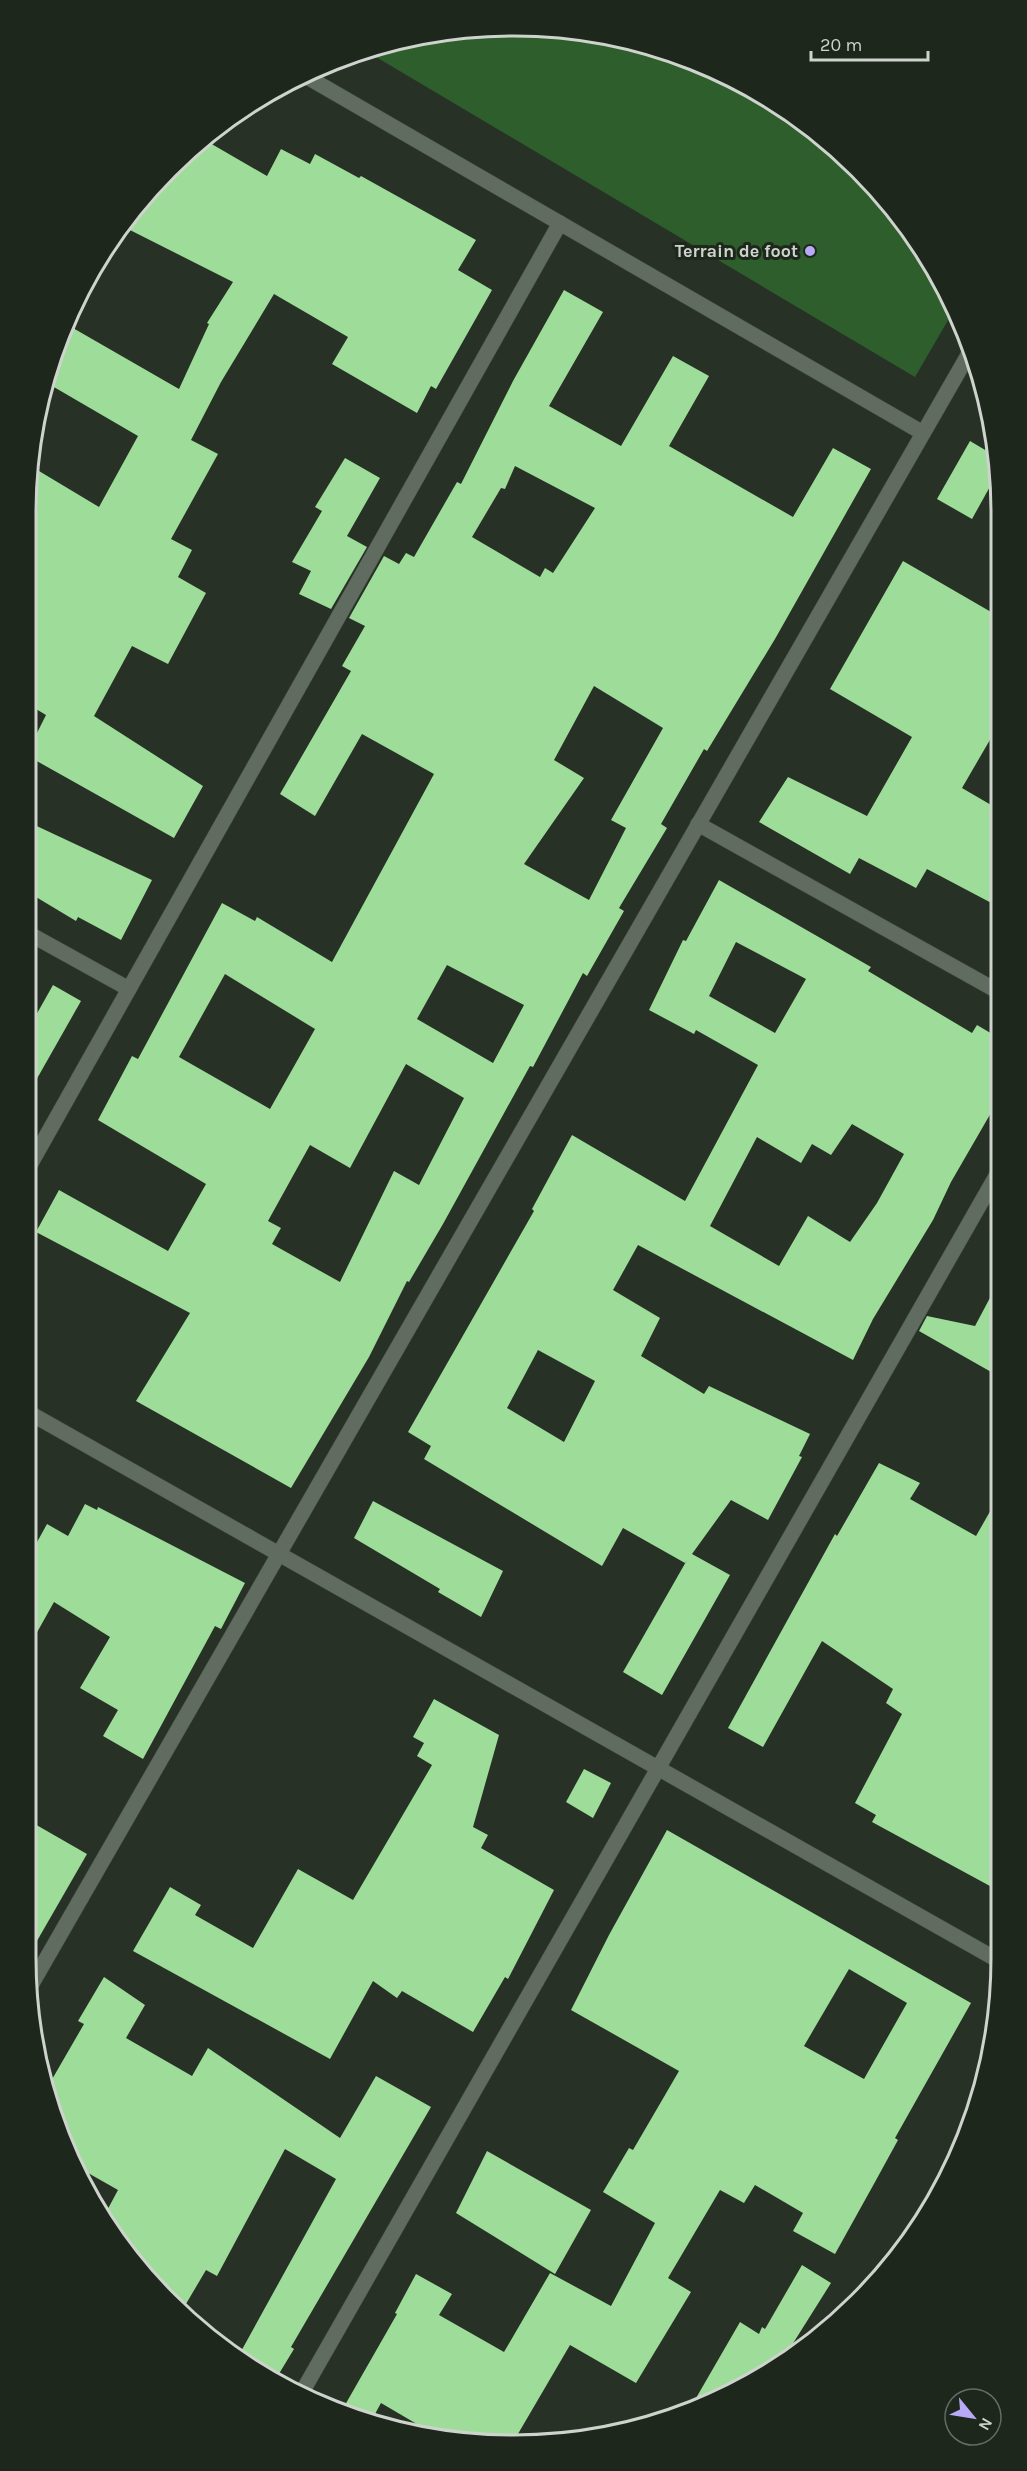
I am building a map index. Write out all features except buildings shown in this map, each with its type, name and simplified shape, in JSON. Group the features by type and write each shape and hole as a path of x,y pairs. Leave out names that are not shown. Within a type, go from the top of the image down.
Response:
{"street":[{"path":"313,80 923,433"},
{"path":"36,1154 560,223"},
{"path":"37,1976 965,358"},
{"path":"698,824 991,988"},
{"path":"36,938 129,989"},
{"path":"305,2387 656,1768 991,1185"},
{"path":"36,1417 991,1956"}],"green space":[{"name":"Terrain de foot","path":"482,37 545,37 607,45 637,52 667,61 725,85 779,116 828,154 851,176 873,199 911,248 949,318 915,377 376,57 420,45 451,40"}],"place":[{"name":"Terrain de foot","path":"810,251"}]}
